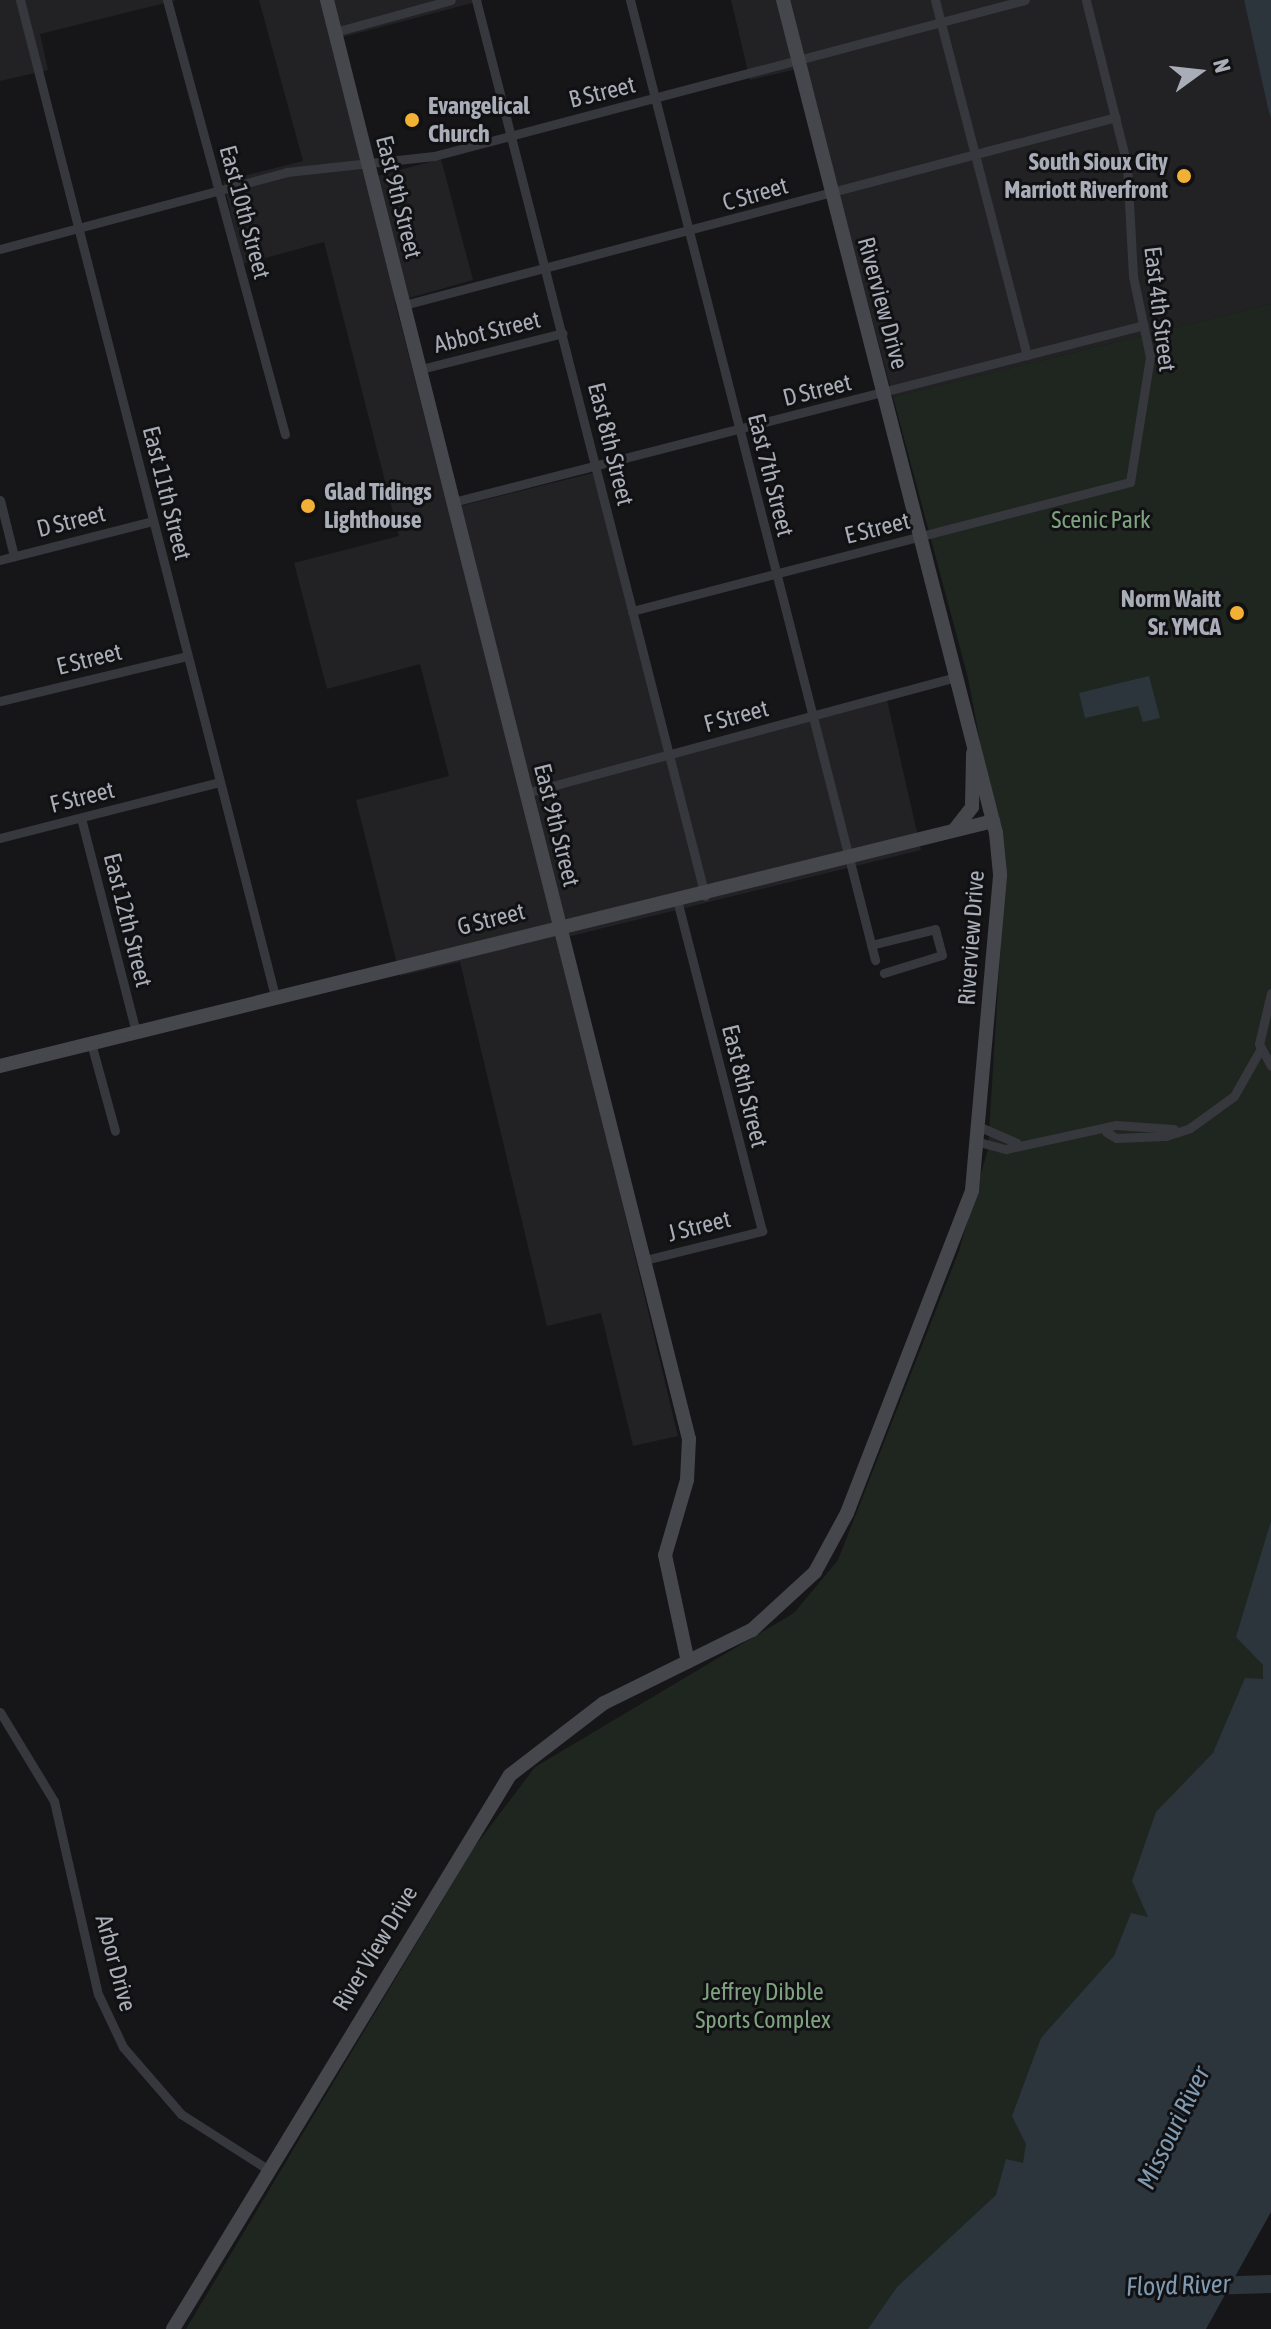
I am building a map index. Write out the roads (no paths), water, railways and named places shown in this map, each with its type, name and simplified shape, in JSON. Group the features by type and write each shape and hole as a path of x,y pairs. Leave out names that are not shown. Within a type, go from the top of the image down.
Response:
{"main road":[{"name":"East 9th Street","path":"327,0 689,1439 665,1573 688,1662"},
{"name":"Riverview Drive","path":"688,1662 752,1630 826,1554 955,1236 979,1135 1000,874 993,821 783,0"},
{"path":"950,832 972,807 974,745"},
{"name":"G Street","path":"0,1066 561,927 678,904 993,821"},
{"name":"River View Drive","path":"173,2329 510,1775 604,1703 688,1662"}],"street":[{"name":"East 11th Street","path":"20,0 275,996"},
{"name":"East 10th Street","path":"167,0 285,434"},
{"path":"335,32 451,0"},
{"name":"East 8th Street","path":"476,0 706,897"},
{"name":"East 7th Street","path":"630,0 875,960"},
{"path":"935,0 1027,355"},
{"name":"B Street","path":"0,249 287,172 369,165 511,136 1025,0"},
{"name":"East 4th Street","path":"1086,0 1116,117 1151,371 1130,482"},
{"name":"C Street","path":"404,305 689,233 1116,117"},
{"name":"D Street","path":"453,502 1144,325"},
{"name":"Abbot Street","path":"421,369 563,333"},
{"name":"E Street","path":"632,611 1130,482"},
{"path":"0,500 14,556"},
{"name":"D Street","path":"0,560 153,521"},
{"name":"E Street","path":"0,701 188,656"},
{"name":"F Street","path":"526,793 956,677"},
{"name":"F Street","path":"0,838 220,782"},
{"name":"East 12th Street","path":"81,818 136,1032"},
{"name":"East 8th Street","path":"678,904 762,1231"},
{"path":"871,945 935,929 942,955 884,973"},
{"path":"979,1135 1017,1143 1106,1132 1116,1138 1174,1129 1226,1105 1260,1050 1271,993"},
{"path":"91,1043 115,1131"},
{"path":"1260,1050 1271,1066"},
{"path":"979,1135 1006,1149 1017,1143"},
{"name":"J Street","path":"645,1260 762,1231"},
{"name":"Arbor Drive","path":"0,1712 54,1801 98,1994 123,2047 181,2114 269,2170"}],"water":[{"path":"1244,0 1271,0 1271,119 1268,108"},
{"path":"1149,676 1160,718 1143,722 1138,706 1085,718 1079,693"},
{"name":"Missouri River","path":"1271,1521 1271,2212 1206,2329 868,2329 897,2287 996,2195 1006,2159 1023,2163 1026,2144 1012,2116 1041,2038 1114,1956 1131,1913 1148,1917 1132,1881 1156,1812 1213,1753 1245,1678 1263,1679 1263,1665 1236,1637"}],"waterway":[{"name":"Floyd River","path":"1206,2286 1271,2284"}],"place":[{"name":"Evangelical Church","path":"412,120"},
{"name":"South Sioux City Marriott Riverfront","path":"1184,176"},
{"name":"Glad Tidings Lighthouse","path":"308,506"},
{"name":"Norm Waitt Sr. YMCA","path":"1237,613"}],"park label":[{"name":"Scenic Park","path":"1101,520"},
{"name":"Jeffrey Dibble Sports Complex","path":"763,2006"}]}
